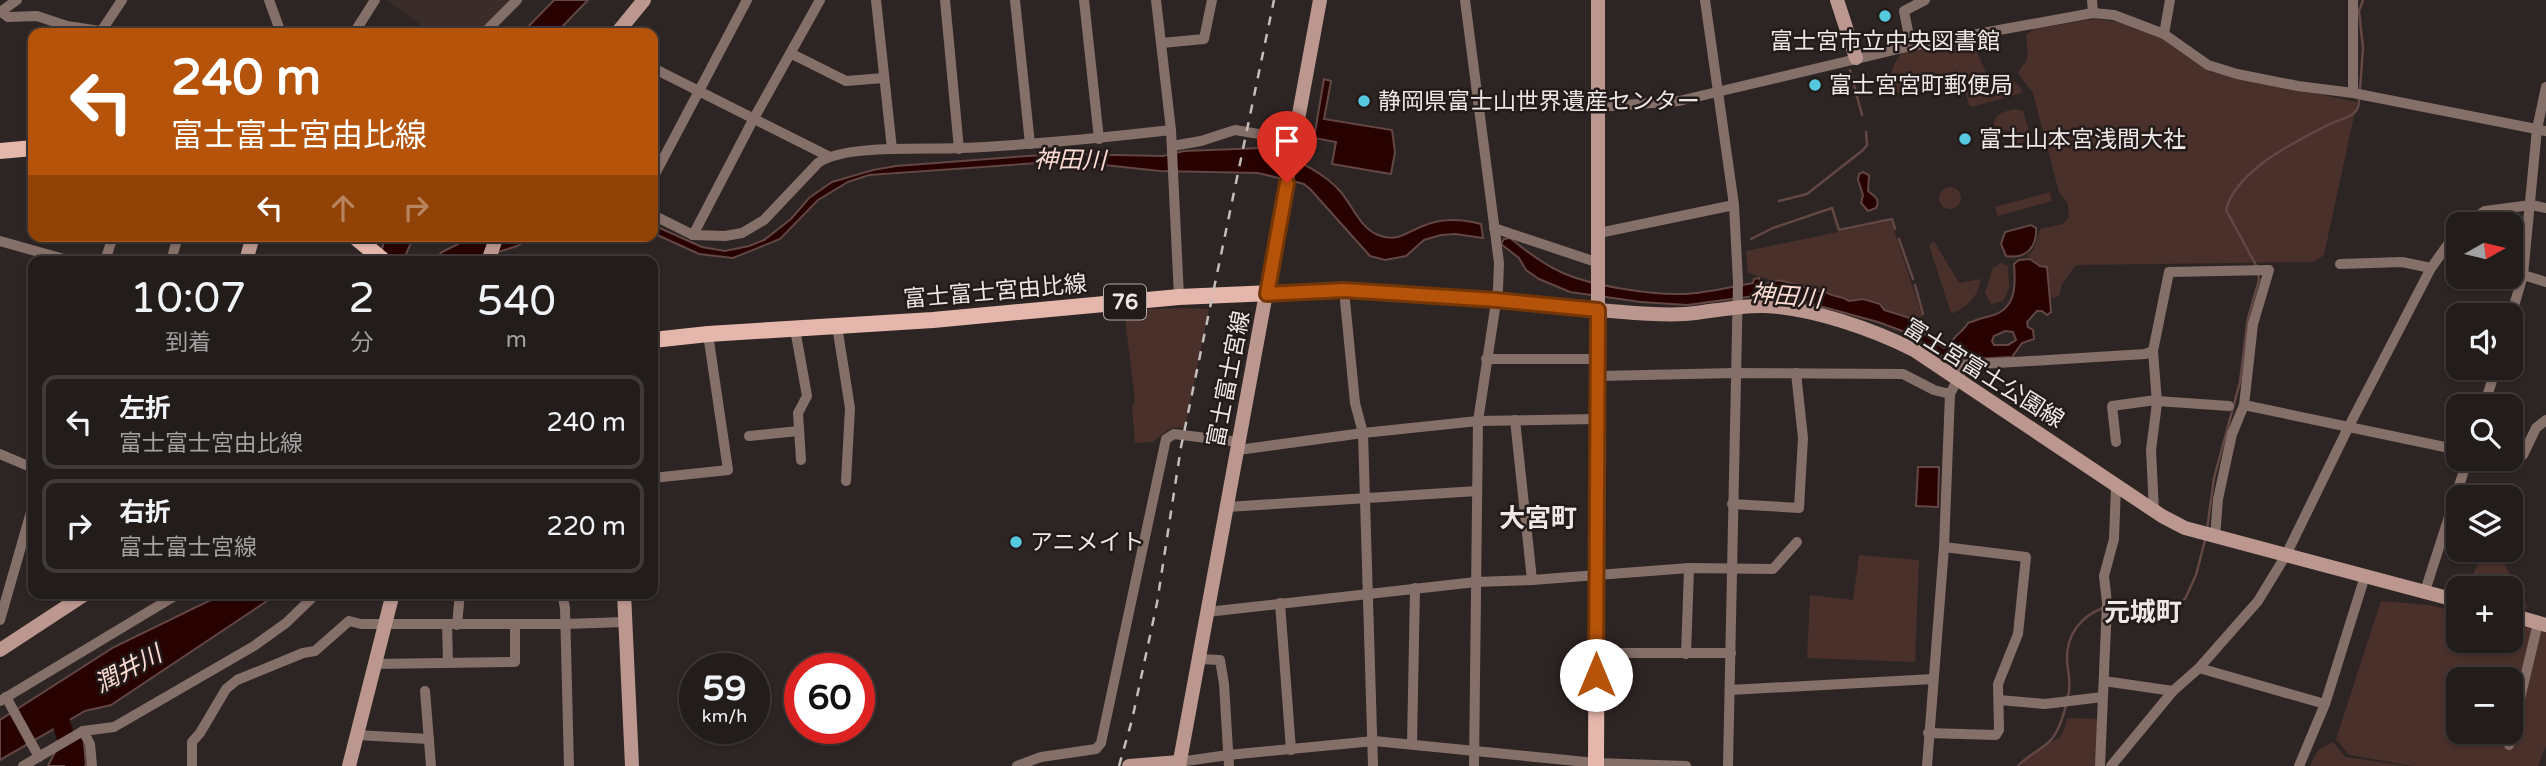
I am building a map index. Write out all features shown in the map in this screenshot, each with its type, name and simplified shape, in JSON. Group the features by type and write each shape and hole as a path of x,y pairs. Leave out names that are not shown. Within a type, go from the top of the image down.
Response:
{"main road":[{"path":"621,28 644,0"},
{"name":"富士富士宮線","path":"1179,764 1320,0"},
{"path":"1596,764 1598,0"},
{"path":"1837,0 1856,58"},
{"path":"0,151 28,148"},
{"path":"363,242 378,256"},
{"name":"富士富士宮由比線","path":"658,339 1179,298 1344,290 1598,304"},
{"name":"富士宮富士公園線","path":"1598,304 1681,314 1738,304 1786,307 1861,328 1914,350 2154,512 2185,528 2446,597"},
{"path":"349,766 391,599"},
{"path":"624,599 632,766"},
{"path":"0,650 68,600"},
{"path":"2523,618 2542,624"},
{"path":"1129,766 1179,764"}],"street":[{"path":"18,0 0,12 8,17 37,16 78,28"},
{"path":"103,28 122,0"},
{"path":"269,0 279,28"},
{"path":"357,28 375,0"},
{"path":"489,28 517,0"},
{"path":"658,169 747,0"},
{"path":"693,235 820,0"},
{"path":"876,0 892,149"},
{"path":"945,0 959,149"},
{"path":"1015,0 1030,144"},
{"path":"1084,0 1099,139"},
{"path":"1156,0 1171,130 1179,298"},
{"path":"1161,43 1203,39 1212,0"},
{"path":"1465,0 1499,263 1478,421 1474,766"},
{"path":"1705,0 1734,205 1738,282 1734,373 1728,766"},
{"path":"1911,46 1904,11 1925,0"},
{"path":"2092,0 2093,13"},
{"path":"2164,33 2170,0"},
{"path":"2353,0 2353,93"},
{"path":"1598,107 1679,101 1911,46 2093,13 2114,15 2164,33 2208,65 2237,74 2353,93 2541,130"},
{"path":"792,54 846,81 884,78"},
{"path":"658,70 828,156"},
{"path":"2524,259 2546,87"},
{"path":"658,218 693,235 725,236 751,229 764,220 818,163 828,156 892,149 959,149 1099,139 1171,130"},
{"path":"1172,149 1235,130 1294,140"},
{"path":"1599,233 1734,205"},
{"path":"2484,212 2531,205 2546,208"},
{"path":"1494,228 1599,262"},
{"path":"0,241 53,256"},
{"path":"2111,766 2173,691 2199,668 2258,601 2286,555 2431,268 2446,247"},
{"path":"2340,264 2402,262 2431,268"},
{"path":"2154,512 2151,450 2157,401 2153,351 2169,272 2269,270 2253,324 2244,405 2232,434 2210,535"},
{"path":"2524,276 2546,282"},
{"path":"1344,290 1355,404 1363,433 1373,766"},
{"path":"837,326 850,408 846,481"},
{"path":"795,329 807,396 798,413 801,460"},
{"path":"658,477 728,470 708,334"},
{"path":"1927,766 1944,547 1950,394 1956,379 1965,365 2145,354 2153,351"},
{"path":"1486,359 1599,359"},
{"path":"1599,376 1734,373 1903,374 1934,390 1950,394"},
{"path":"1732,504 1799,508 1802,438 1796,373"},
{"path":"2116,442 2112,406 2157,401 2229,406"},
{"path":"2244,405 2446,447"},
{"path":"1017,766 1041,757 1096,749 1101,743 1166,439 1174,434 1238,446 1478,421 1598,419"},
{"path":"1515,420 1532,580"},
{"path":"2523,455 2536,428 2546,420"},
{"path":"749,436 798,431"},
{"path":"0,454 28,466"},
{"path":"2425,591 2464,471"},
{"path":"2100,766 2107,603 2104,576 2114,539 2116,486"},
{"path":"1227,507 1477,491"},
{"path":"0,620 28,522"},
{"path":"1208,612 1476,582 1689,568 1773,569 1797,542"},
{"path":"1928,733 1996,735 1999,730 1998,684 2018,634 2026,557 1944,547"},
{"path":"1686,654 1689,568"},
{"path":"2299,766 2325,704 2365,576"},
{"path":"1412,744 1415,588"},
{"path":"37,753 3,699 170,599"},
{"path":"23,766 37,753 51,749 83,731 114,727 254,646 286,623 311,599"},
{"path":"448,662 452,624 458,599"},
{"path":"563,599 568,675 569,766"},
{"path":"1280,603 1291,750"},
{"path":"192,766 192,742 226,689 237,680 315,650 349,621 452,624 624,621"},
{"path":"374,664 516,662 515,624"},
{"path":"2523,684 2542,624"},
{"path":"1596,653 1731,653"},
{"path":"1199,659 1220,660 1229,760"},
{"path":"2199,668 2325,704"},
{"path":"1730,690 1933,679"},
{"path":"2104,681 2173,691"},
{"path":"425,691 431,766"},
{"path":"1999,699 2045,704 2102,697"},
{"path":"83,731 90,744 92,766"},
{"path":"357,735 429,739"},
{"path":"1179,764 1374,741 1596,764 1686,766"}],"shaded area":[{"path":"386,0 516,0 485,28 425,28"},
{"path":"2095,19 2118,22 2167,40 2212,72 2357,102 2324,255 2314,262 2076,265 2062,284 2059,296 2050,297 2047,267 2027,256 2034,249 2040,229 2063,224 2069,217 2068,204 2059,192 2033,93 2018,73 2027,58 2026,35 2034,29"},
{"path":"1965,40 1978,55 1991,85 2008,76 2021,88 2022,93 1972,107 1969,105 1962,79 1908,93 1893,90 1892,70 1903,52"},
{"path":"2016,109 2023,111 2028,128 2027,140 2018,148 2013,144 2011,132 1994,126 1998,116"},
{"path":"1950,187 1958,190 1961,198 1958,206 1950,209 1942,206 1939,198 1942,190"},
{"path":"2050,192 2052,201 1998,216 1995,207"},
{"path":"1891,221 1927,331 1748,273 1746,251"},
{"path":"1934,241 1959,283 1981,279 1972,300 1953,313 1929,245"},
{"path":"2001,263 2008,266 2009,289 2003,301 1991,304 1985,293 1993,268"},
{"path":"1209,309 1185,428 1170,429 1152,442 1135,443 1132,407 1135,401 1124,310"},
{"path":"1859,555 1919,560 1915,662 1807,658 1810,595 1853,600"},
{"path":"2479,562 2503,562 2511,576 2472,576"},
{"path":"2381,601 2446,609 2446,653 2523,653 2523,626 2546,631 2546,746 2538,766 2413,766 2349,755 2336,739"},
{"path":"2068,718 2098,719 2097,766 2022,766 2022,761 2061,736"},
{"path":"2333,742 2345,757 2407,766 2310,766 2319,749"}],"water":[{"path":"554,0 588,0 561,28 527,28"},
{"path":"1324,79 1331,81 1324,119 1392,130 1395,152 1391,174 1332,164 1336,142 1314,138"},
{"name":"神田川","path":"1261,148 1293,159 1332,183 1366,227 1378,235 1391,238 1430,223 1459,220 1481,224 1483,238 1441,235 1424,240 1406,256 1385,260 1370,256 1304,184 1258,173 1160,171 1067,161 869,175 848,182 818,200 780,239 733,258 699,254 658,235 658,227 702,247 725,251 749,246 764,240 791,219 809,198 832,182 896,166 1067,154 1163,156 1184,151"},
{"path":"1863,172 1869,175 1868,191 1878,202 1876,208 1868,211 1861,203 1863,195 1858,180 1859,174"},
{"path":"2031,225 2036,228 2036,235 2029,251 2019,256 2006,256 2001,244 2005,232"},
{"name":"神田川","path":"1510,238 1542,262 1563,273 1622,289 1671,294 1693,293 1753,283 1754,279 1759,278 1760,283 1787,282 1849,301 1863,299 1880,304 1884,310 1910,318 1923,333 1944,348 1948,347 1968,323 1999,313 2010,303 2015,281 2014,264 2019,260 2030,259 2047,267 2051,312 2047,315 2037,311 2027,322 2028,327 2033,330 2034,339 2022,343 2012,357 1950,360 1948,356 1942,356 1905,332 1783,296 1762,295 1687,305 1570,292 1539,279 1526,270 1519,258 1501,244 1504,239","holes":["2005,331 2013,332 2016,340 2008,345 1994,345 1994,336"]},
{"path":"384,242 411,242 405,256 380,256"},
{"path":"462,242 525,242 486,256 438,256"},
{"path":"1918,467 1939,467 1938,507 1916,506"},
{"path":"213,599 270,599 111,705 85,711 0,760 0,720 114,647"},
{"path":"83,731 86,766 48,766 55,752"}],"waterway":[{"path":"2360,90 2363,48 2359,11 2363,0"},
{"path":"1850,70 1862,115"},
{"path":"2257,267 2226,210 2232,196 2242,182 2269,158 2353,114 2358,107 2359,97"},
{"path":"1779,201 1807,194 1863,150 1867,145 1866,132"},
{"path":"1751,239 1773,228 1832,208 1839,230 1892,219 1895,229"},
{"path":"1899,239 1913,279"},
{"path":"2207,530 2214,478 2240,382 2248,318 2259,280 2258,273"},
{"path":"1915,285 1923,314"},
{"path":"2109,606 2161,601 2175,604 2185,599 2196,575 2205,540"},
{"path":"2067,699 2069,642 2082,621 2103,608"},
{"name":"潤井川","path":"59,706 56,707 75,766"},
{"path":"2018,766 2052,738 2060,725 2066,706"}],"railway":[{"path":"1119,766 1132,720 1157,603 1181,447 1274,0"}],"place":[{"name":"富士宮市立中央図書館","path":"1885,16"},
{"name":"富士宮宮町郵便局","path":"1815,85"},
{"name":"静岡県富士山世界遺産センター","path":"1364,101"},
{"name":"富士山本宮浅間大社","path":"1965,139"},
{"name":"アニメイト","path":"1016,542"}],"district":[{"name":"大宮町","path":"1538,518"},
{"name":"元城町","path":"2143,612"}],"route":[{"path":"1287,183 1267,294 1344,290 1598,310 1596,675"}]}
